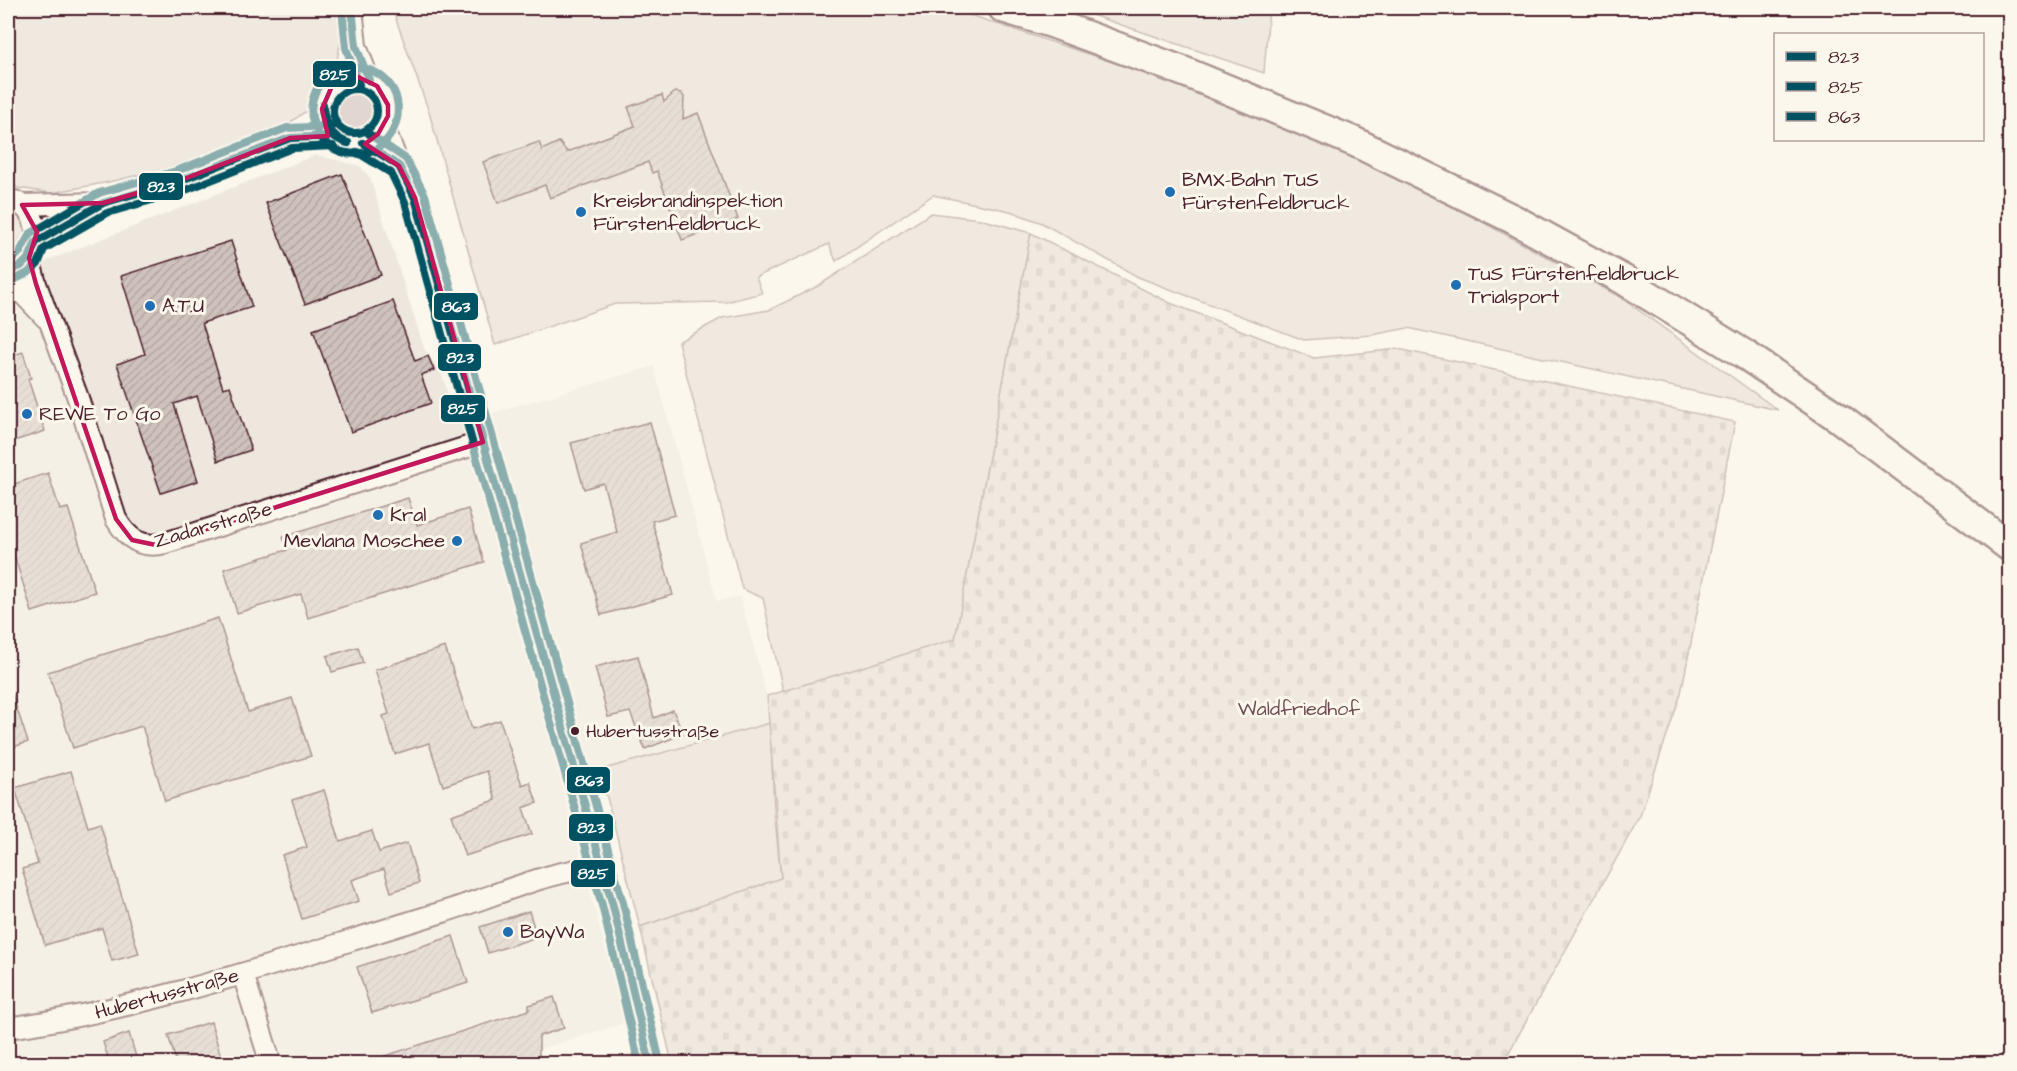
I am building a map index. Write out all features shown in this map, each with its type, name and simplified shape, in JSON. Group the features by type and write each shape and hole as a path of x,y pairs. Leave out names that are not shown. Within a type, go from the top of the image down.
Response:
{"highway":[{"path":"1003,8 1052,23 1185,72 1355,142 1513,219 1624,280 1765,368 1839,418 2010,547"}],"street":[{"path":"352,8 356,45 369,80"},
{"path":"333,136 324,124 322,109 327,92 343,79 356,45"},
{"path":"15,202 103,203 180,181 290,138 333,136 348,143 363,143 371,140 384,127 388,116 388,105 384,94 369,80 358,77 343,79"},
{"path":"290,138 322,109"},
{"path":"384,127 399,166 415,198 600,867 613,906 650,1064"},
{"path":"363,143 399,166"},
{"name":"Zadarstraße","path":"15,202 35,222 32,250 50,322 78,398 116,519 128,536 139,543 156,545 165,543 483,442"},
{"path":"8,271 21,266 32,250 103,203"},
{"name":"Zadarstraße","path":"8,278 50,322"},
{"name":"Hubertusstraße","path":"8,1028 86,1015 243,974 460,907 575,868 600,867"},
{"path":"243,974 271,1064"}],"highlighted area":[{"path":"358,77 377,86 388,105 388,116 378,134 365,144 399,166 415,198 483,442 156,545 132,540 116,519 36,284 29,258 37,232 22,205 103,203 179,181 290,138 328,136 322,109 332,86"}],"shaded area":[{"path":"316,155 360,166 370,178 424,348 442,375 457,423 654,366 717,601 740,596 767,696 770,723 600,770 560,778 625,1023 495,1063 8,1064 8,276"}],"green space":[{"path":"8,8 336,8 341,41 334,73 317,89 309,109 285,126 168,168 51,193 18,188 8,180"},
{"path":"392,8 949,8 1197,90 1381,167 1620,297 1778,410 1408,328 1372,335 1304,340 1138,277 1042,223 1010,211 933,195 836,261 829,244 756,277 762,293 726,302 615,304 495,345 429,112"},
{"path":"1071,8 1269,8 1264,73"},
{"path":"355,88 371,95 378,111 371,127 355,134 339,127 332,111 339,95"},
{"path":"8,209 20,216 28,235 20,255 8,262"},
{"path":"931,213 980,219 1031,233 955,640 783,691 763,598 742,589 678,342 722,318 769,310 818,286"},
{"name":"Waldfriedhof","path":"1031,233 1170,303 1314,358 1398,349 1735,422 1681,693 1640,816 1503,1063 672,1063 640,927 781,878 767,696 955,639"},
{"path":"770,723 774,809 781,878 640,927 600,770"}],"building":[{"path":"675,92 681,93 684,97 683,119 698,113 738,219 682,240 657,171 652,173 648,162 550,198 545,185 498,203 483,162 539,142 542,150 559,142 567,152 635,126 628,107 662,95 664,102"},
{"path":"342,174 381,275 305,304 266,203"},
{"path":"231,241 252,307 202,323 223,388 230,386 251,450 218,461 197,396 174,404 198,481 161,493 117,364 145,354 121,276"},
{"path":"393,301 415,361 428,356 434,370 421,375 431,403 351,432 313,330"},
{"path":"23,352 31,378 28,379 45,431 8,443 8,357"},
{"path":"650,422 675,515 652,521 673,595 601,615 581,543 617,532 603,483 584,489 571,443"},
{"path":"48,473 60,510 68,508 95,592 32,612 8,536 8,486"},
{"path":"408,498 417,525 468,509 484,562 308,618 301,594 237,613 224,569 287,550 283,537"},
{"path":"218,618 248,712 292,698 311,756 165,801 142,726 73,748 48,672"},
{"path":"358,647 363,663 332,672 327,656"},
{"path":"445,647 472,729 500,720 522,785 530,782 537,803 523,808 532,834 465,856 451,815 496,800 487,771 443,786 429,743 395,754 383,716 389,714 375,670"},
{"path":"638,656 654,718 673,710 683,734 645,749 630,712 608,717 595,667"},
{"path":"8,688 10,688 28,742 8,749"},
{"path":"71,771 88,827 100,823 139,954 112,961 102,928 45,945 22,869 38,864 15,788"},
{"path":"324,790 340,841 372,831 379,852 407,843 419,883 391,892 384,869 352,880 359,901 302,919 282,855 307,847 292,800"},
{"name":"BayWa","path":"529,911 537,937 488,953 480,927"},
{"path":"453,936 468,983 372,1013 357,967"},
{"path":"554,997 564,1028 539,1036 539,1064 493,1064 492,1056 468,1064 369,1064 369,1061 529,1010 529,1005"},
{"path":"211,1022 223,1064 177,1064 168,1035"},
{"path":"129,1033 138,1064 110,1064 103,1042"}],"transit line":[{"name":"823","path":"352,8 356,46 369,80"},
{"name":"825","path":"342,9 346,48 359,84"},
{"name":"825","path":"374,150 352,154 335,149 322,139 314,125 311,109 315,93 325,79 342,70 356,68 374,72 387,81 397,100 398,111 392,131 378,148"},
{"name":"863","path":"355,89 371,95 377,111 371,127 355,133 339,127 333,111 339,95 355,89"},
{"name":"823","path":"323,105 325,118 332,133 348,143"},
{"name":"823","path":"323,105 323,118 327,129 336,138 348,143"},
{"name":"863","path":"8,260 20,252 30,234 99,193 176,171 287,128 333,126"},
{"name":"863","path":"369,134 406,159 425,195 623,903 660,1062"},
{"name":"823","path":"8,271 21,266 29,258 36,242 103,203 179,181 290,138 333,136"},
{"name":"823","path":"363,143 399,166 415,198 613,906 650,1064"},
{"name":"825","path":"12,281 28,273 38,264 44,249 107,213 183,191 292,148 333,146"},
{"name":"825","path":"357,152 391,173 405,202 603,909 639,1064"}],"place":[{"name":"BMX-Bahn TuS Fürstenfeldbruck","path":"1170,192"},
{"name":"Kreisbrandinspektion Fürstenfeldbruck","path":"581,212"},
{"name":"TuS Fürstenfeldbruck Trialsport","path":"1456,285"},
{"name":"A.T.U","path":"150,306"},
{"name":"REWE To Go","path":"27,414"},
{"name":"Kral","path":"378,515"},
{"name":"Mevlana Moschee","path":"457,541"},
{"name":"Hubertusstraße","path":"575,731"},
{"name":"BayWa","path":"508,932"}]}
